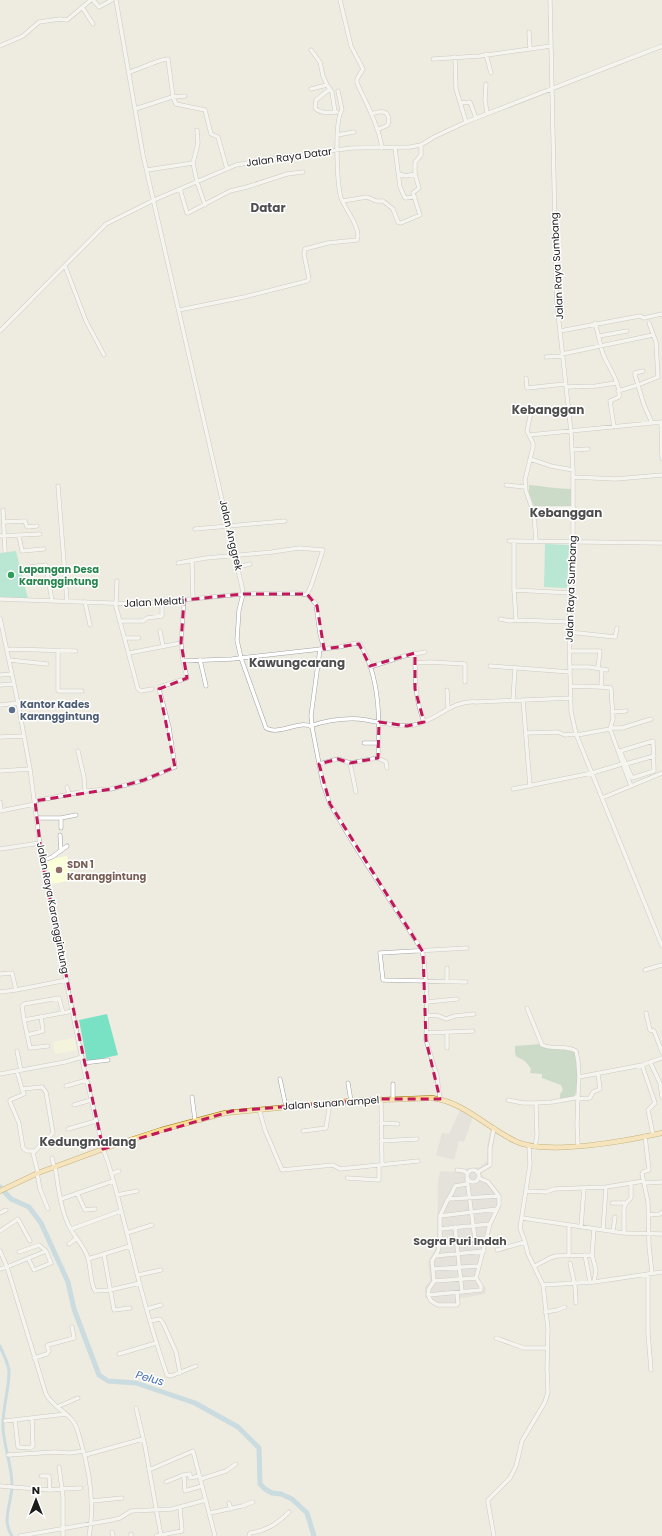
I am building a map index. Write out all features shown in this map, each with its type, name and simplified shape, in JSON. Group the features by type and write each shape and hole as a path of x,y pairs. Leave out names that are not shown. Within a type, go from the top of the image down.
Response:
{"main road":[{"name":"Jalan sunan ampel","path":"0,1192 64,1161 196,1120 225,1113 258,1109 381,1099 440,1099 459,1106 514,1141 529,1146 578,1146 662,1133"}],"street":[{"path":"0,46 23,36 39,22 60,19 65,21 92,0 99,7 112,0"},
{"name":"Jalan Anggrek","path":"116,0 147,170 244,594 239,610 237,630 237,640 241,658 266,728 274,730 311,726"},
{"path":"340,0 351,46 363,69 357,79 357,83 371,114 382,148"},
{"name":"Jalan Raya Sumbang","path":"550,0 554,228 557,304 571,432 573,470 574,508 569,622 571,711 576,734 662,946"},
{"path":"82,7 93,24"},
{"path":"529,32 530,48"},
{"path":"433,59 551,46"},
{"name":"Jalan Raya Datar","path":"0,331 106,224 154,200 226,169 236,165 274,158 338,150 366,147 395,148 421,145 434,137 487,113 662,46"},
{"path":"179,310 244,297 307,281 309,279 304,254 305,249 328,243 356,241 358,239 355,226 341,197 337,112 332,92 328,87 320,62 310,50"},
{"path":"486,54 491,73"},
{"path":"455,57 455,82 466,122"},
{"path":"129,72 167,58 169,62 173,97 178,105 205,110 211,134 218,137 226,169"},
{"path":"486,84 485,100 487,113"},
{"path":"311,89 328,87"},
{"path":"328,87 316,100 316,108 319,111 337,112 342,110 338,91"},
{"path":"135,109 173,97 185,96"},
{"path":"333,100 339,98"},
{"path":"461,103 470,102 476,118"},
{"path":"371,114 383,111 388,118 388,125 377,130"},
{"path":"197,130 198,143 193,163 197,182 205,205"},
{"path":"337,134 354,132"},
{"path":"343,201 367,197 376,201 384,202 393,209 398,222 401,224 420,216 414,192 419,188 414,167 416,160 422,155 421,145"},
{"path":"395,148 400,187 404,197 415,197"},
{"path":"147,170 193,163"},
{"path":"180,189 187,213 230,191 287,174 303,172"},
{"path":"398,174 406,176 416,174"},
{"path":"65,266 86,321 104,355"},
{"path":"560,331 634,317 640,316 644,318 662,314"},
{"path":"618,390 638,386 658,377 657,352 649,323"},
{"path":"595,324 604,356 618,390 619,397 610,401 614,427"},
{"path":"599,336 627,331"},
{"path":"546,357 562,355 601,345 653,335"},
{"path":"643,371 635,374 644,405 652,423"},
{"path":"526,378 527,388 596,386 616,383"},
{"path":"531,412 527,431 533,443 526,472 526,487 533,508 536,541"},
{"path":"529,435 662,422 662,460"},
{"path":"572,450 588,450"},
{"path":"530,459 551,466 573,470"},
{"path":"573,477 616,478 662,475"},
{"path":"506,485 526,487"},
{"path":"58,486 67,601"},
{"path":"533,508 574,508"},
{"path":"3,510 3,537 5,551"},
{"path":"195,529 285,521"},
{"path":"4,522 25,522 27,527 37,526"},
{"path":"3,537 40,534"},
{"path":"18,536 22,551 44,549"},
{"path":"509,541 662,543"},
{"path":"514,541 514,590 516,620"},
{"path":"178,563 206,558 299,548 323,550 308,595 316,606 322,649 311,716 311,726 313,729 319,764 325,791 330,804 422,951 426,981 426,1033 428,1048 437,1076 440,1099"},
{"path":"192,561 193,600"},
{"path":"238,567 250,564"},
{"path":"30,567 46,565 52,601"},
{"path":"117,581 116,603 119,621 138,689 141,691 152,689"},
{"path":"514,590 571,593"},
{"name":"Jalan Melati","path":"0,599 116,603 162,602 244,594 289,592 308,595"},
{"path":"0,802 1,811 69,794 111,789 144,780 175,767 169,727 159,689 160,687 187,678 181,643 184,600"},
{"path":"85,602 90,625"},
{"path":"119,621 144,620 147,618 162,616 162,602"},
{"name":"Jalan Raya Karanggintung","path":"0,618 1,632 7,649 30,769 42,861 96,1121 156,1343 168,1376 180,1373"},
{"path":"500,619 569,622"},
{"path":"569,632 615,637 617,628"},
{"path":"160,631 162,646"},
{"path":"124,638 139,638"},
{"path":"129,654 181,643"},
{"path":"183,661 241,658 359,644 370,667 378,707 380,722 378,758"},
{"path":"7,649 76,651"},
{"path":"58,650 58,690 82,691"},
{"path":"569,651 600,651 601,687"},
{"path":"370,667 415,653 425,652"},
{"path":"415,653 415,690 418,706 424,722"},
{"path":"9,660 47,664"},
{"path":"200,660 206,686"},
{"path":"415,663 430,662 465,664 465,682"},
{"path":"490,666 570,672"},
{"path":"570,667 607,670"},
{"path":"513,700 515,668"},
{"path":"0,676 12,674"},
{"path":"0,685 14,684"},
{"path":"571,686 611,688 612,712 610,728 624,764 632,778 654,772 653,741 620,750 624,764 631,786"},
{"path":"447,690 448,708"},
{"path":"311,726 351,719 407,726 424,722 448,708 466,701 571,698"},
{"path":"523,700 526,715 530,786"},
{"path":"0,705 18,703"},
{"path":"612,712 626,711"},
{"path":"526,733 561,732 563,735 576,734 610,728 622,728 651,719"},
{"path":"0,737 24,736"},
{"path":"364,743 379,743"},
{"path":"78,751 84,777 85,791"},
{"path":"512,789 592,773 654,756"},
{"path":"319,764 338,760 350,763 378,758 386,762 388,768"},
{"path":"350,763 356,792"},
{"path":"0,771 30,769"},
{"path":"602,798 662,773"},
{"path":"647,774 649,778"},
{"path":"67,787 69,794"},
{"path":"37,818 61,818 76,815"},
{"path":"61,818 61,828"},
{"path":"60,835 61,851"},
{"path":"0,849 40,843"},
{"path":"42,861 52,857 67,846"},
{"path":"466,982 384,981 382,979 380,953 467,948"},
{"path":"645,970 662,966"},
{"path":"447,968 447,982"},
{"path":"0,974 12,973 16,990"},
{"path":"0,992 67,980"},
{"path":"48,1046 31,1049 29,1047 22,1005 31,1002 59,998 63,1013"},
{"path":"427,1002 457,999"},
{"path":"527,1008 542,1044 548,1047 569,1048 576,1051 579,1078 577,1097 578,1146"},
{"path":"24,1020 73,1011"},
{"path":"646,1013 650,1030 654,1031 662,1052"},
{"path":"426,1015 448,1018 474,1014"},
{"path":"27,1035 43,1031 41,1016"},
{"path":"426,1033 473,1031"},
{"path":"447,1032 447,1048"},
{"path":"17,1051 19,1071 24,1094 10,1100 10,1102 19,1123 23,1148 27,1151 34,1151"},
{"path":"0,1074 82,1057"},
{"path":"579,1078 642,1065 662,1059"},
{"path":"83,1063 108,1060"},
{"path":"650,1062 660,1083 662,1097"},
{"path":"642,1065 655,1103 648,1110 653,1135"},
{"path":"508,1100 523,1103 536,1103 573,1099 577,1097 590,1098 593,1092 600,1089 598,1074"},
{"path":"280,1078 286,1107"},
{"path":"66,1086 87,1080"},
{"path":"348,1083 351,1101"},
{"path":"393,1084 393,1099"},
{"path":"22,1089 38,1086 42,1087 46,1092 53,1134 34,1151 32,1156 38,1173 41,1191 48,1209"},
{"path":"192,1097 196,1120"},
{"path":"347,1178 379,1180 381,1165 381,1099"},
{"path":"74,1105 91,1100"},
{"path":"303,1131 326,1128 331,1103"},
{"path":"535,1146 537,1135 536,1103"},
{"path":"258,1109 282,1170 333,1165 340,1169 418,1161"},
{"path":"68,1129 96,1121"},
{"path":"381,1123 398,1124"},
{"path":"478,1172 490,1165 490,1148 493,1128"},
{"path":"645,1136 648,1170 642,1172 649,1215 650,1258 652,1273"},
{"path":"381,1141 417,1139"},
{"path":"494,1536 488,1501 510,1478 516,1466 522,1441 547,1398 548,1392 548,1329 543,1285 528,1254 520,1228 527,1191 530,1164 529,1146"},
{"path":"52,1158 55,1166 61,1199 71,1229 84,1247 95,1291 110,1290 140,1283"},
{"path":"467,1173 472,1169 478,1172"},
{"path":"457,1170 467,1173"},
{"path":"111,1174 118,1171"},
{"path":"478,1172 479,1178"},
{"path":"467,1173 467,1184 475,1238"},
{"path":"467,1179 472,1182 479,1178"},
{"path":"428,1295 457,1293 482,1289 476,1278 490,1224 499,1205 498,1196 488,1182 479,1178"},
{"path":"61,1199 113,1181"},
{"path":"527,1191 546,1192 554,1190 606,1187 631,1183 662,1182"},
{"path":"612,1204 626,1203 631,1198 631,1183"},
{"path":"457,1293 458,1303 448,1305 436,1304 431,1301 428,1295 429,1289 434,1281 432,1261 440,1242 440,1216 455,1186 467,1184"},
{"path":"603,1230 606,1187"},
{"path":"581,1227 584,1188"},
{"path":"117,1195 137,1191"},
{"path":"77,1193 85,1210 95,1209"},
{"path":"448,1199 498,1196"},
{"path":"624,1233 626,1203"},
{"path":"440,1216 497,1209"},
{"path":"0,1212 6,1210"},
{"path":"71,1229 121,1211"},
{"path":"649,1215 660,1214 662,1212"},
{"path":"613,1231 615,1217"},
{"path":"522,1218 624,1233 662,1234"},
{"path":"0,1231 18,1219 30,1241"},
{"path":"440,1229 490,1224"},
{"path":"569,1225 569,1256"},
{"path":"126,1233 152,1226"},
{"path":"455,1227 462,1292"},
{"path":"592,1282 596,1270 592,1255 594,1229"},
{"path":"70,1244 77,1238"},
{"path":"440,1242 487,1238"},
{"path":"497,1250 525,1242"},
{"path":"18,1252 39,1245 46,1251 51,1265 34,1270 28,1258"},
{"path":"88,1259 130,1246"},
{"path":"0,1251 7,1267 46,1394 57,1407 73,1421 84,1453 88,1468 92,1501 89,1536"},
{"path":"0,1269 46,1251"},
{"path":"435,1256 484,1251"},
{"path":"104,1255 114,1310 130,1308"},
{"path":"585,1255 592,1282"},
{"path":"534,1266 552,1257 592,1255"},
{"path":"570,1263 576,1303"},
{"path":"433,1269 460,1266 479,1266"},
{"path":"138,1275 161,1270"},
{"path":"543,1285 592,1282 662,1272"},
{"path":"648,1274 648,1333 651,1370"},
{"path":"434,1281 476,1278"},
{"path":"147,1309 161,1305"},
{"path":"545,1312 565,1307"},
{"path":"150,1321 160,1319 163,1322 176,1352 180,1373 196,1366"},
{"path":"34,1358 47,1354 48,1345 74,1338 72,1327"},
{"path":"496,1338 524,1348 547,1348"},
{"path":"119,1354 156,1343"},
{"path":"57,1407 78,1398"},
{"path":"136,1408 161,1536"},
{"path":"5,1421 66,1414"},
{"path":"15,1420 18,1447 30,1448 33,1446 32,1418"},
{"path":"8,1456 55,1452 84,1453 143,1439"},
{"path":"149,1470 193,1451 215,1536"},
{"path":"166,1482 190,1474 190,1478 200,1478 226,1471 236,1464"},
{"path":"59,1467 63,1497 63,1536"},
{"path":"184,1475 185,1491 202,1486"},
{"path":"41,1476 50,1476 50,1490"},
{"path":"0,1486 50,1490 81,1488"},
{"path":"92,1501 122,1498"},
{"path":"20,1536 116,1519 134,1510 180,1508 206,1500"},
{"path":"210,1513 254,1502"},
{"path":"229,1503 230,1509"},
{"path":"156,1536 182,1531 180,1508"},
{"path":"249,1536 250,1533 261,1531 274,1524 289,1512"}],"highlighted area":[{"path":"243,594 307,594 317,606 324,649 359,644 370,666 415,653 415,689 424,722 407,726 379,722 378,758 350,763 338,759 319,764 330,804 423,952 426,1040 440,1099 381,1099 232,1111 103,1149 42,861 35,801 111,789 144,780 175,767 159,689 187,678 181,643 184,600"}],"shaded area":[{"path":"529,485 572,489 572,507 534,506 529,493"},
{"name":"SDN 1 Karanggintung","path":"67,856 72,880 52,884 46,860"},
{"path":"74,1038 77,1050 55,1054 53,1042"},
{"path":"541,1044 553,1049 575,1052 578,1077 575,1097 560,1100 560,1094 563,1090 561,1085 542,1078 542,1074 530,1073 531,1069 525,1061 518,1057 515,1053 515,1046"},
{"path":"460,1110 473,1117 464,1142 459,1141 454,1160 436,1155 442,1133 449,1134"},
{"path":"490,1130 496,1132 491,1150 491,1164 481,1173 499,1195 499,1207 490,1225 475,1276 486,1288 485,1294 457,1299 456,1304 436,1306 425,1297 425,1287 430,1280 428,1262 435,1250 437,1234 438,1182 440,1171 453,1172 456,1170 480,1167 487,1161 487,1147"}],"green space":[{"path":"545,544 569,545 567,588 544,587"},
{"name":"Lapangan Desa Karanggintung","path":"16,551 28,599 0,597 0,553"},
{"path":"107,1014 118,1055 87,1062 79,1020"}],"waterway":[{"name":"Pelus","path":"0,1187 11,1199 29,1207 41,1223 68,1282 74,1309 99,1375 108,1381 136,1383 195,1403 238,1427 259,1448 260,1484 272,1493 281,1494 292,1499 307,1513 314,1536"},
{"path":"0,1346 9,1369 3,1428 12,1478 12,1492 7,1518 7,1524 12,1536"}],"place":[{"name":"Lapangan Desa Karanggintung","path":"11,575"},
{"name":"Kantor Kades Karanggintung","path":"12,710"},
{"name":"SDN 1 Karanggintung","path":"59,870"}],"district":[{"name":"Datar","path":"268,207"},
{"name":"Kebanggan","path":"548,409"},
{"name":"Kebanggan","path":"566,512"},
{"name":"Kawungcarang","path":"297,662"},
{"name":"Kedungmalang","path":"88,1141"},
{"name":"Sogra Puri Indah","path":"460,1241"}]}
